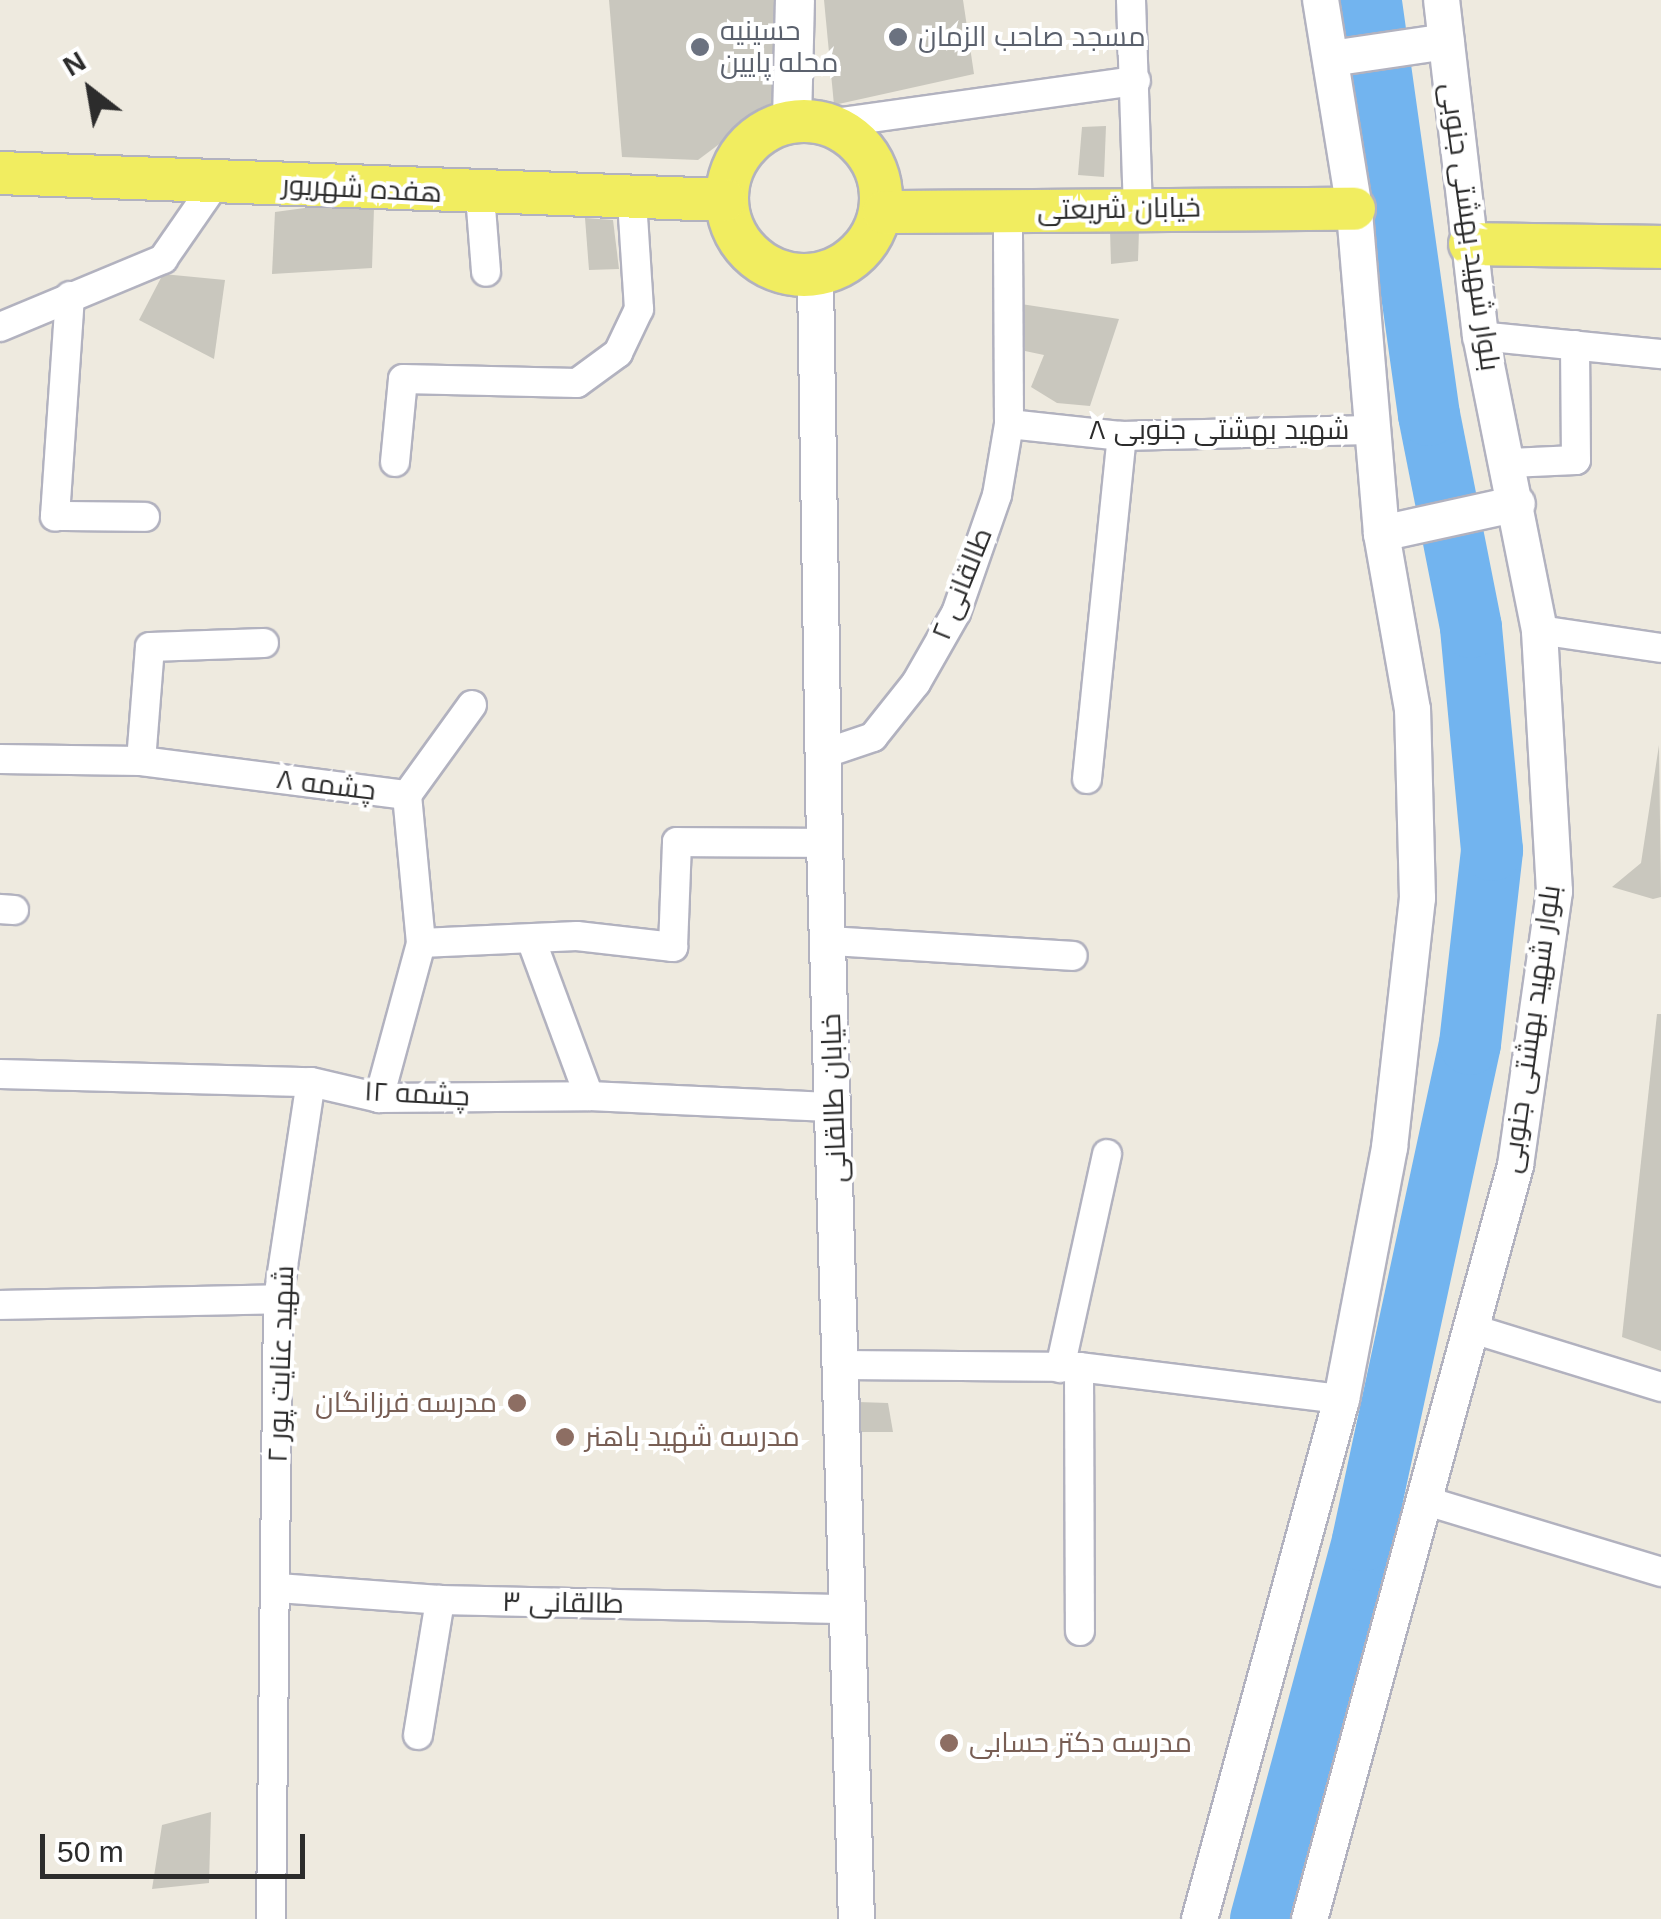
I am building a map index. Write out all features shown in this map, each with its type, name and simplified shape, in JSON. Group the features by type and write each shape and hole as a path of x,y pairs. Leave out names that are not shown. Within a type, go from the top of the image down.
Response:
{"main road":[{"path":"795,0 807,123"},
{"path":"807,123 848,137 868,157 884,212 862,251 815,278 798,276 758,255 734,226 724,200 728,176 752,140 807,123"},
{"name":"هفده شهریور","path":"0,173 632,202 724,200"},
{"name":"خیابان شریعتی","path":"884,212 1138,207 1354,209"},
{"path":"1470,244 1661,248"}],"street":[{"path":"1131,0 1138,207"},
{"path":"1198,1919 1341,1400 1389,1146 1417,898 1412,709 1382,532 1369,430 1354,209 1320,0"},
{"name":"بلوار شهید بهشتی جنوبی","path":"1309,1919 1423,1500 1474,1329 1515,1165 1554,891 1540,630 1510,463 1480,336 1441,0"},
{"path":"1331,58 1446,41"},
{"path":"807,123 1136,81"},
{"path":"0,327 163,259 217,181"},
{"path":"480,195 486,272"},
{"path":"395,462 403,380 577,383 618,353 638,309 632,202"},
{"name":"طالقانی ۲","path":"826,753 873,737 916,682 956,613 997,495 1009,424 1008,212"},
{"name":"خیابان طالقانی","path":"815,278 826,753 824,843 830,941 856,1919"},
{"path":"70,296 54,516 144,517"},
{"path":"1480,336 1661,354"},
{"path":"1510,463 1576,460 1575,345"},
{"name":"شهید بهشتی جنوبی ۸","path":"1009,424 1122,436 1369,430"},
{"path":"1087,779 1122,436"},
{"path":"1382,532 1517,503"},
{"path":"1540,630 1661,648"},
{"path":"141,761 150,647 264,643"},
{"path":"407,795 472,705"},
{"name":"چشمه ۸","path":"0,759 141,761 407,795 421,943"},
{"path":"379,1098 421,943 532,942 578,936 673,947 677,842 824,843"},
{"path":"830,941 1073,956"},
{"path":"532,942 589,1096"},
{"name":"چشمه ۱۲","path":"0,1074 311,1082 379,1098 589,1096 834,1107"},
{"name":"شهید عنایت پور ۲","path":"271,1918 278,1588 278,1299 311,1082"},
{"path":"1080,1632 1070,1368 1107,1154"},
{"path":"0,1306 278,1299"},
{"path":"1474,1329 1661,1387"},
{"path":"842,1364 1070,1368 1341,1400"},
{"path":"1423,1500 1661,1572"},
{"name":"طالقانی ۳","path":"278,1588 440,1600 848,1609"},
{"path":"418,1735 440,1600"},
{"path":"251,1919 271,1918"}],"building":[{"name":"حسینیه محله پایین","path":"609,0 788,0 786,94 698,160 622,157"},
{"name":"مسجد صاحب الزمان","path":"824,0 963,0 974,74 834,105"},
{"path":"1106,126 1104,177 1078,175 1082,127"},
{"path":"327,205 374,208 372,268 272,274 275,212"},
{"path":"585,218 613,220 619,269 589,270"},
{"path":"1110,230 1139,230 1138,261 1111,264"},
{"path":"163,274 225,280 214,359 139,320"},
{"path":"1021,304 1119,319 1090,406 1057,403 1031,387 1044,355 1025,351"},
{"path":"1659,745 1661,897 1653,899 1612,887 1641,863"},
{"path":"1657,1014 1661,1014 1661,1351 1622,1337"},
{"path":"858,1402 888,1403 893,1432 859,1432"},
{"path":"211,1812 209,1883 152,1889 162,1825"}],"waterway":[{"path":"1261,1919 1363,1540 1470,1044 1492,850 1471,627 1429,415 1371,0"}],"place":[{"name":"مسجد صاحب الزمان","path":"898,37"},
{"name":"حسینیه محله پایین","path":"700,47"},
{"name":"مدرسه فرزانگان","path":"517,1403"},
{"name":"مدرسه شهید باهنر","path":"565,1437"},
{"name":"مدرسه دکتر حسابی","path":"949,1743"}]}
